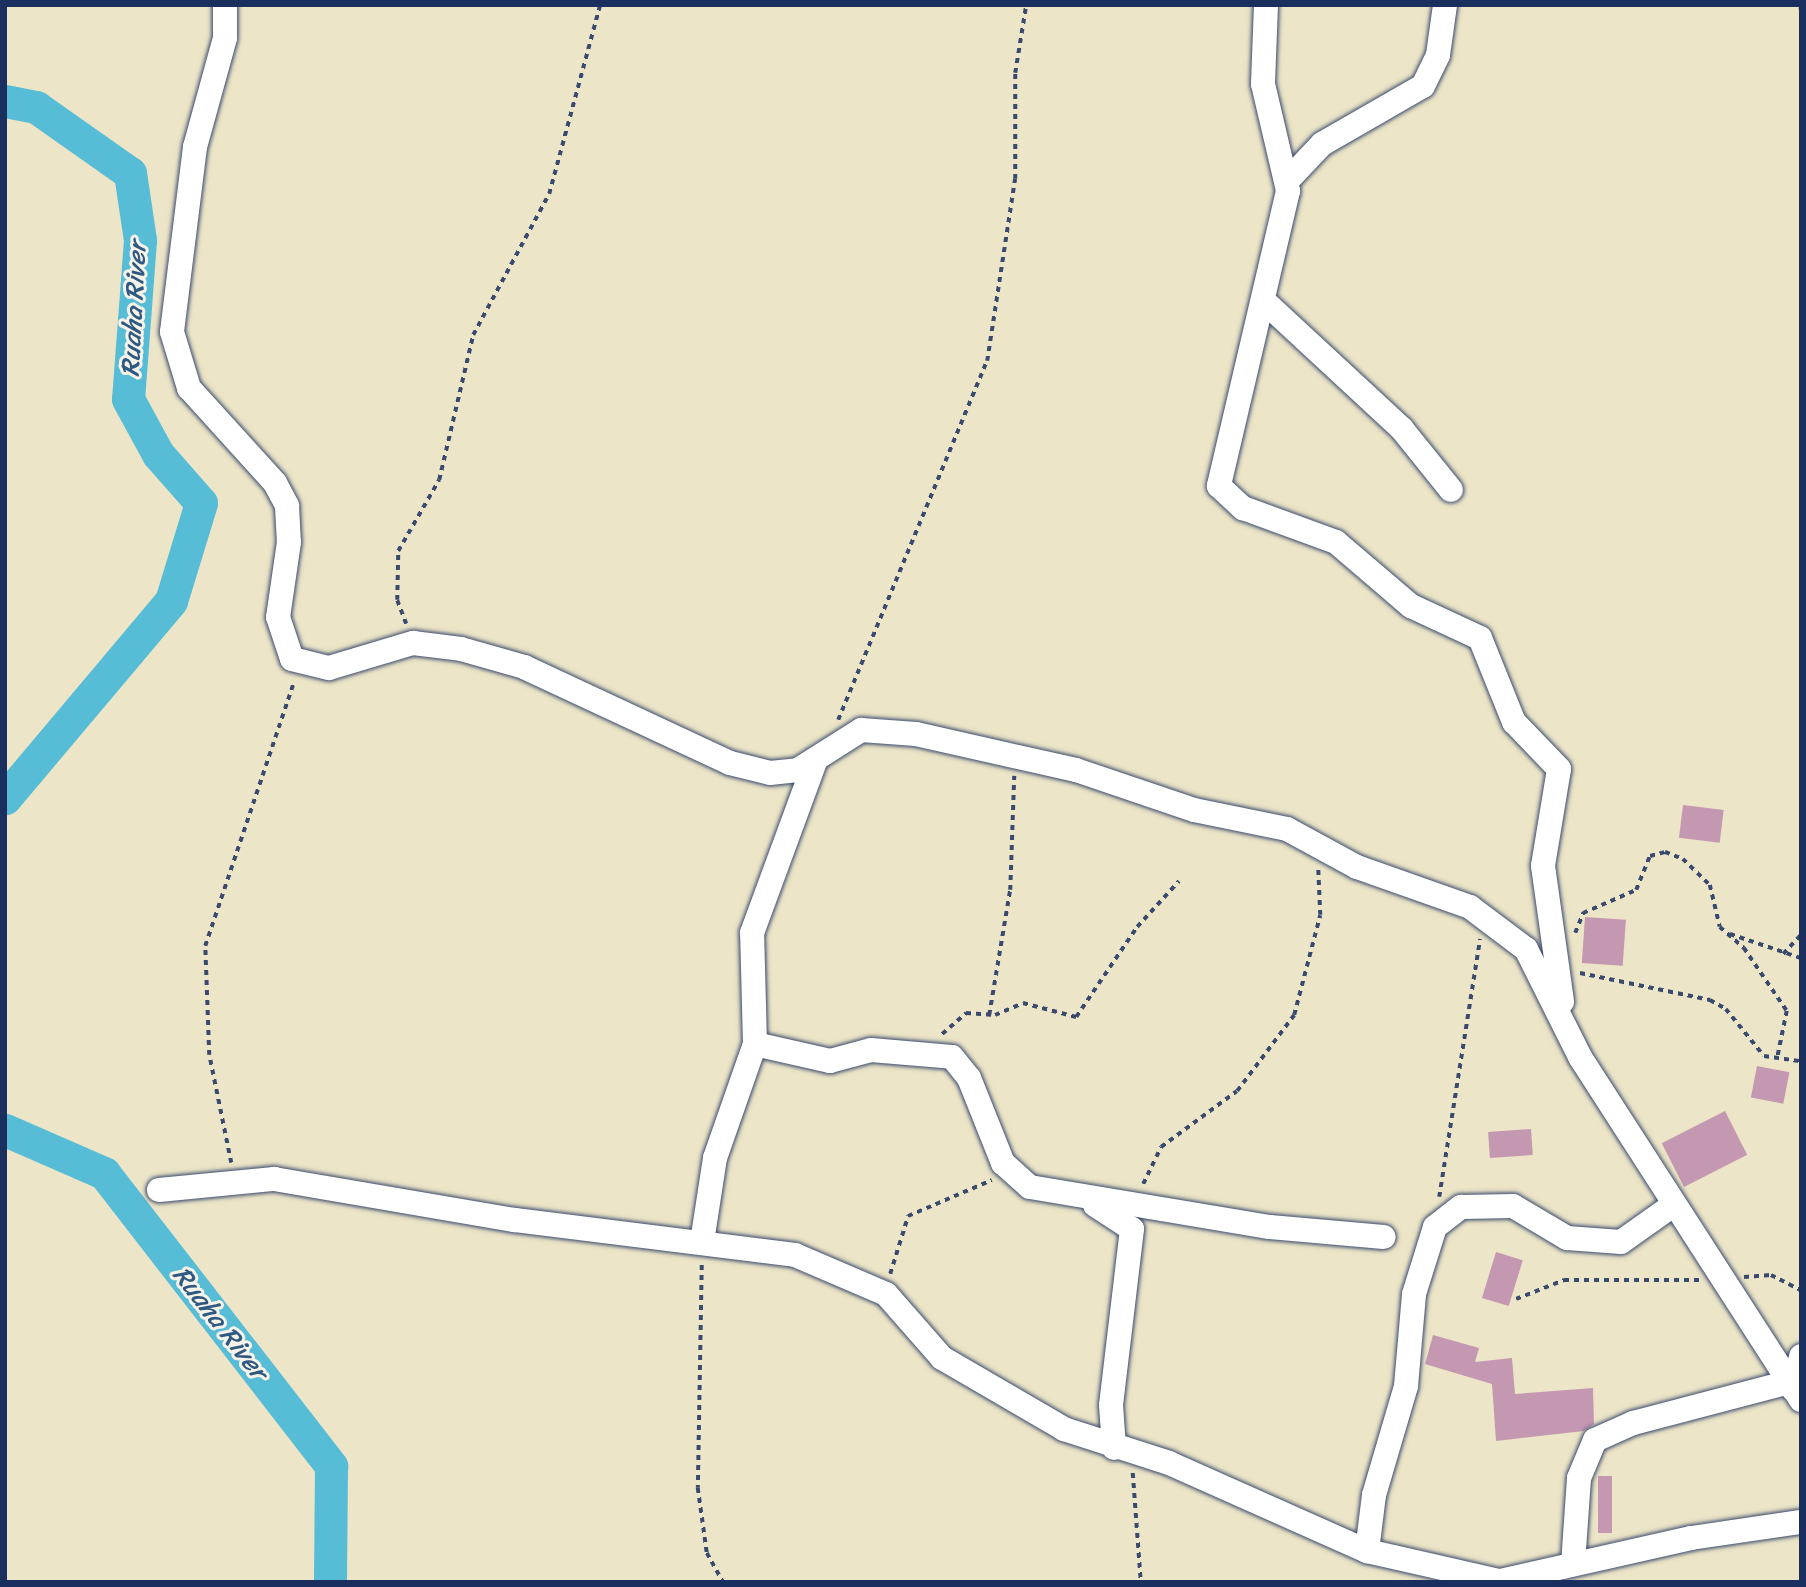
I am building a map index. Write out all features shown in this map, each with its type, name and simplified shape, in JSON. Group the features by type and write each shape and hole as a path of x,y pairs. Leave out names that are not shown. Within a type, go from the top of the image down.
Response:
{"street":[{"path":"225,5 225,38 195,147 172,332 189,388 275,483 287,506 289,542 278,617 284,647 301,663 360,663 413,643 524,667 730,763 770,773 798,771 847,734 872,729 1076,770 1194,810 1266,823 1484,916 1526,950 1567,1026 1673,1205 1794,1390"},
{"path":"1266,5 1263,84 1287,181 1266,303 1224,442 1219,486 1243,508 1336,542 1411,607 1480,638 1514,722 1559,769 1543,866 1567,1026"},
{"path":"1287,181 1322,144 1423,86 1438,55 1445,5"},
{"path":"1266,303 1402,429 1451,490"},
{"path":"702,1241 725,1121 755,1044 752,933 820,756"},
{"path":"755,1044 830,1061 871,1050 923,1052 958,1061 1003,1163 1030,1187 1084,1199 1384,1237"},
{"path":"159,1190 234,1180 274,1179 515,1220 702,1241 795,1255 886,1294 929,1346 1004,1399 1123,1451 1169,1463 1367,1551 1498,1581 1573,1564 1801,1522"},
{"path":"1084,1199 1132,1229 1111,1405 1123,1451"},
{"path":"1367,1551 1374,1495 1406,1386 1414,1294 1435,1227 1461,1207 1513,1206 1567,1238 1605,1244 1630,1238 1673,1205"},
{"path":"1794,1390 1801,1356"},
{"path":"1573,1564 1579,1478 1595,1440 1633,1423 1794,1390"}],"path":[{"path":"413,643 397,600 398,551 439,480 474,335 548,194 600,5"},
{"path":"820,756 986,361 1015,179 1016,73 1026,5"},
{"path":"1801,5 1801,15"},
{"path":"234,1180 209,1055 205,946 301,663"},
{"path":"989,1015 1010,890 1014,757"},
{"path":"1139,1206 1144,1180 1161,1147 1237,1091 1294,1015 1322,899 1314,844"},
{"path":"1574,942 1583,913 1636,890 1650,856 1665,852 1683,859 1710,885 1725,932 1787,1012 1777,1060"},
{"path":"923,1052 966,1013 989,1015 1023,1003 1076,1017 1137,926 1179,881"},
{"path":"1435,1227 1484,916"},
{"path":"1725,932 1801,958"},
{"path":"1783,954 1801,934"},
{"path":"1560,988 1578,973 1710,1000 1777,1060 1801,1061"},
{"path":"886,1294 902,1223 983,1186 1003,1163"},
{"path":"702,1241 698,1488 707,1553 723,1582"},
{"path":"1516,1299 1564,1280 1723,1281 1762,1273 1801,1290"},
{"path":"1123,1451 1141,1582"}],"building":[{"path":"1683,805 1724,810 1720,843 1679,838"},
{"path":"1585,917 1626,920 1623,966 1582,963"},
{"path":"1757,1066 1789,1072 1783,1104 1751,1097"},
{"path":"1725,1111 1747,1155 1684,1187 1662,1143"},
{"path":"1531,1129 1533,1155 1490,1158 1488,1132"},
{"path":"1496,1252 1523,1260 1509,1306 1482,1298"},
{"path":"1433,1335 1479,1348 1475,1362 1512,1358 1515,1394 1593,1388 1594,1424 1584,1431 1496,1441 1492,1384 1425,1364"},
{"path":"1598,1476 1612,1476 1612,1533 1598,1533"}],"waterway":[{"name":"Ruaha River","path":"5,101 36,107 130,173 140,240 128,399 158,454 201,503 171,601 5,798"},
{"name":"Ruaha River","path":"5,1130 104,1173 331,1466 330,1582"}]}
